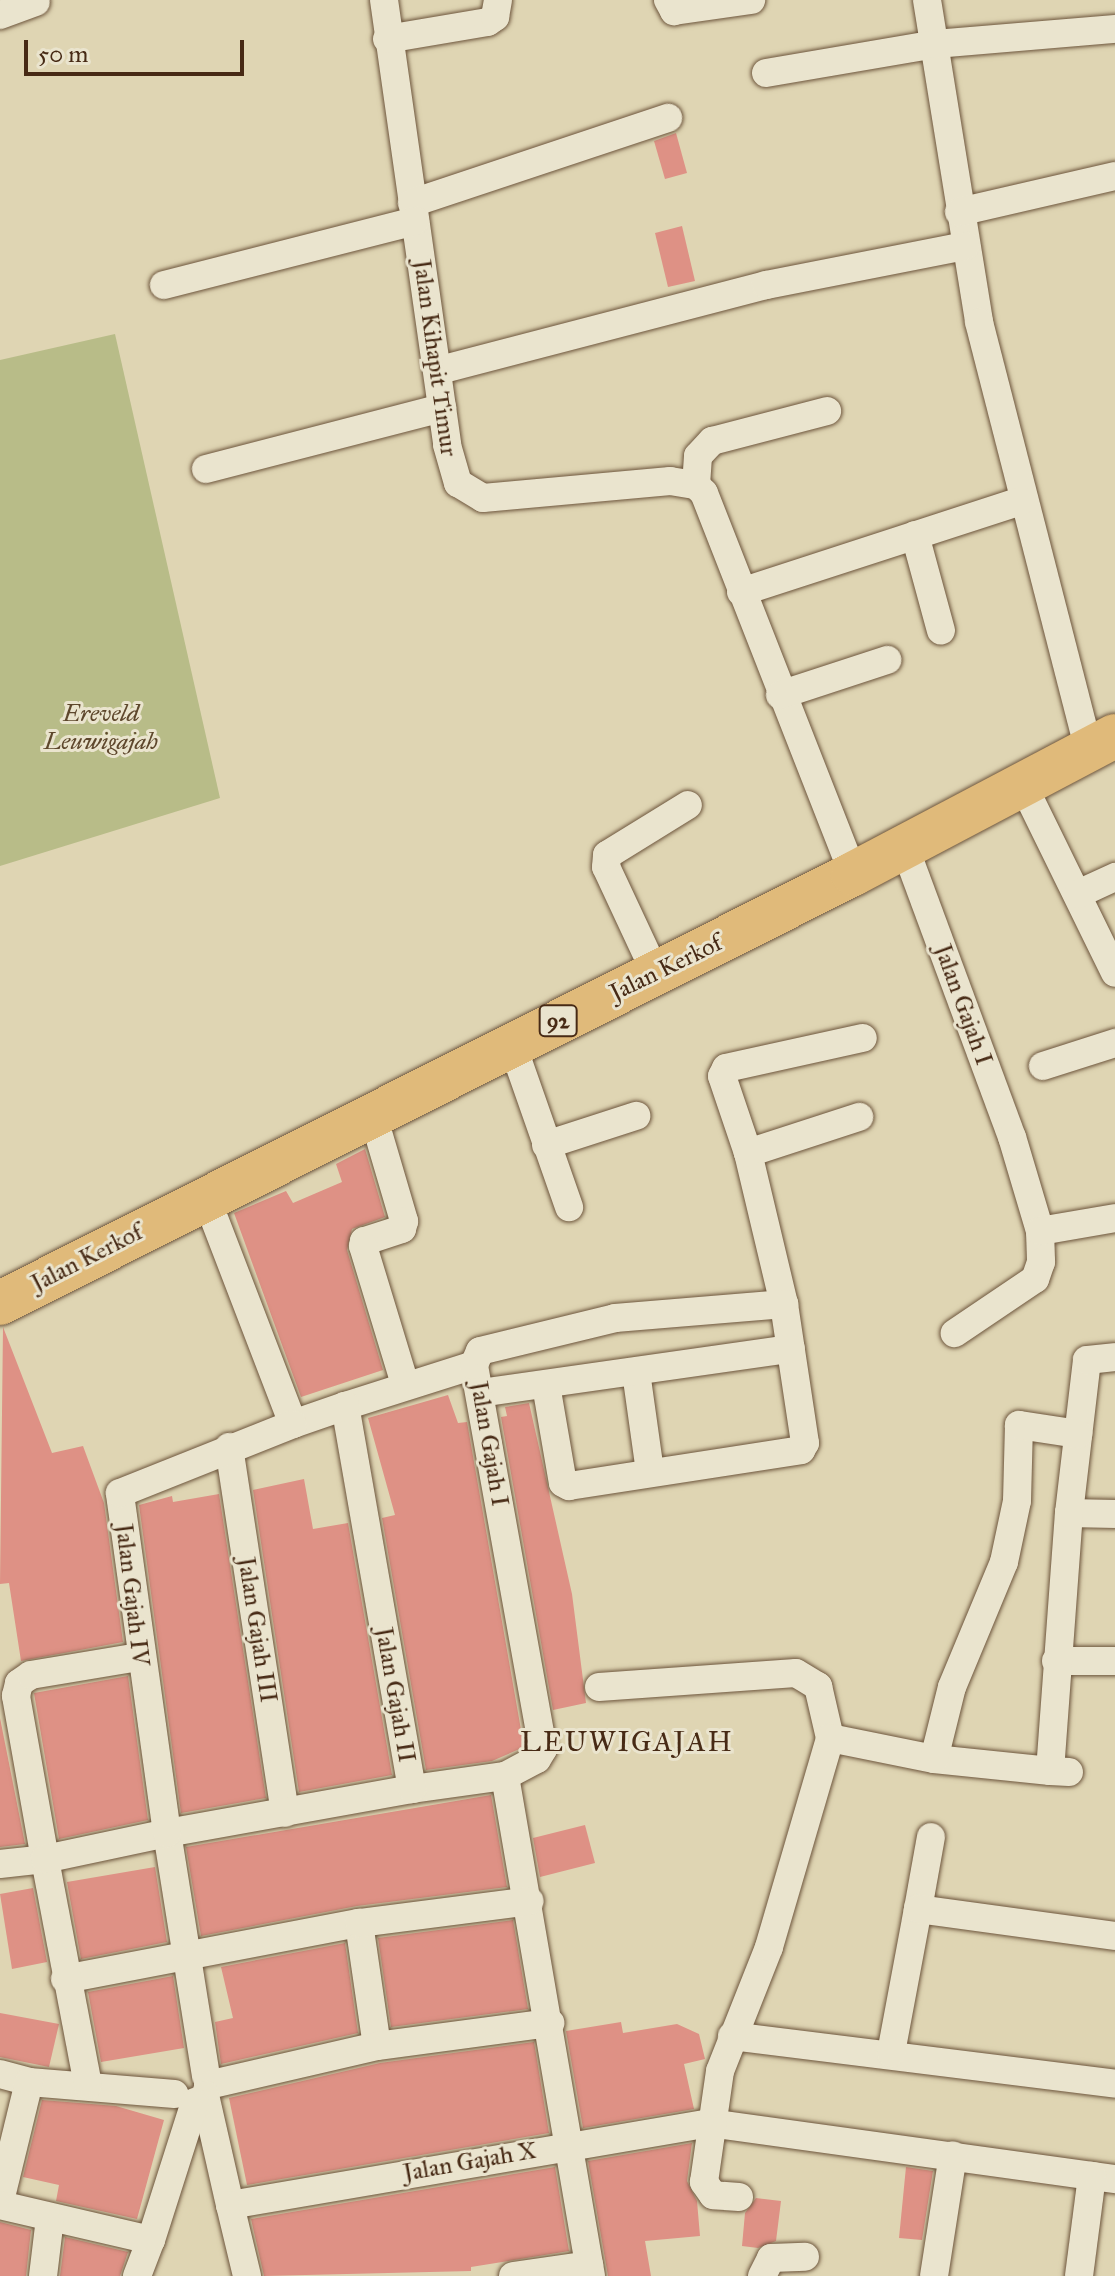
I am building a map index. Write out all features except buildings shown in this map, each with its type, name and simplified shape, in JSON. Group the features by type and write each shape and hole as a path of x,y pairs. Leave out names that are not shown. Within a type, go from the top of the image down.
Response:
{"main road":[{"name":"Jalan Kerkof","path":"0,1303 372,1112 905,848 1102,743"}],"street":[{"name":"Jalan Kihapit Timur","path":"384,0 387,39 440,370 442,408 452,471 473,496 670,481 696,485"},
{"path":"387,39 488,22 495,17 498,0"},
{"path":"668,0 674,11 751,0"},
{"path":"927,0 965,246 1021,501 1102,743"},
{"path":"0,15 36,1"},
{"path":"766,73 935,44 1115,29"},
{"path":"164,285 413,212 668,118"},
{"path":"959,212 1115,176"},
{"path":"440,370 766,285 965,246"},
{"path":"206,469 442,408"},
{"path":"827,411 712,441 698,456 696,485 711,501 780,695 853,874"},
{"path":"741,592 1021,501"},
{"path":"915,535 941,631"},
{"path":"780,695 887,660"},
{"path":"1023,785 1115,973"},
{"path":"656,974 606,867 607,855 688,805"},
{"name":"Jalan Gajah I","path":"905,848 1012,1137 1040,1231 1041,1262 1035,1279 955,1333"},
{"path":"1078,894 1115,877"},
{"path":"546,1385 563,1483 575,1488 650,1472 801,1450 805,1443 784,1304 748,1153 722,1087 726,1068 863,1038"},
{"path":"1043,1066 1115,1043"},
{"path":"512,1044 569,1207"},
{"path":"372,1112 404,1221 402,1229 364,1241 363,1246 405,1384"},
{"path":"546,1145 636,1116"},
{"path":"748,1153 859,1117"},
{"path":"206,1197 293,1424 405,1384 474,1365"},
{"path":"1040,1231 1115,1218"},
{"name":"Jalan Gajah I","path":"505,1776 537,1759 543,1749 474,1365 484,1347 615,1318 784,1304"},
{"path":"480,1393 791,1349"},
{"path":"830,1738 934,1759 1059,1771 1056,1661 1087,1360 1115,1357"},
{"path":"636,1372 650,1472"},
{"name":"Jalan Gajah II","path":"0,1864 45,1859 167,1833 412,1789 345,1406"},
{"name":"Jalan Gajah IV","path":"167,1833 139,1657 120,1493 293,1424"},
{"path":"934,1759 952,1687 1004,1562 1017,1501 1019,1425 1078,1434"},
{"name":"Jalan Gajah III","path":"229,1447 285,1813"},
{"path":"1069,1513 1115,1514"},
{"path":"88,2085 65,1979 16,1696 19,1683 31,1675 139,1657"},
{"path":"1056,1661 1115,1661"},
{"path":"599,1687 796,1673 818,1686 830,1738 769,1947 732,2036 710,2123 706,2189 713,2195 739,2197"},
{"path":"412,1789 505,1776 530,1901 567,2145 590,2270 513,2276"},
{"path":"167,1833 188,1953 198,2090 247,2276"},
{"path":"891,2053 931,1837"},
{"path":"65,1979 188,1953 359,1923 530,1901"},
{"path":"918,1909 1115,1936"},
{"path":"359,1923 377,2046"},
{"path":"0,2074 29,2082 198,2090 377,2046 550,2023"},
{"path":"732,2036 891,2053 1115,2084"},
{"path":"29,2082 0,2203 50,2218 151,2240"},
{"path":"137,2276 198,2090"},
{"name":"Jalan Gajah X","path":"230,2205 710,2123 1103,2178"},
{"path":"934,2276 953,2155"},
{"path":"1079,2276 1103,2178"},
{"path":"43,2276 50,2218"},
{"path":"762,2276 771,2258 805,2257"}],"green space":[{"name":"Ereveld Leuwigajah","path":"115,334 220,798 0,866 0,360"}],"district":[{"name":"LEUWIGAJAH","path":"627,1742"}]}
